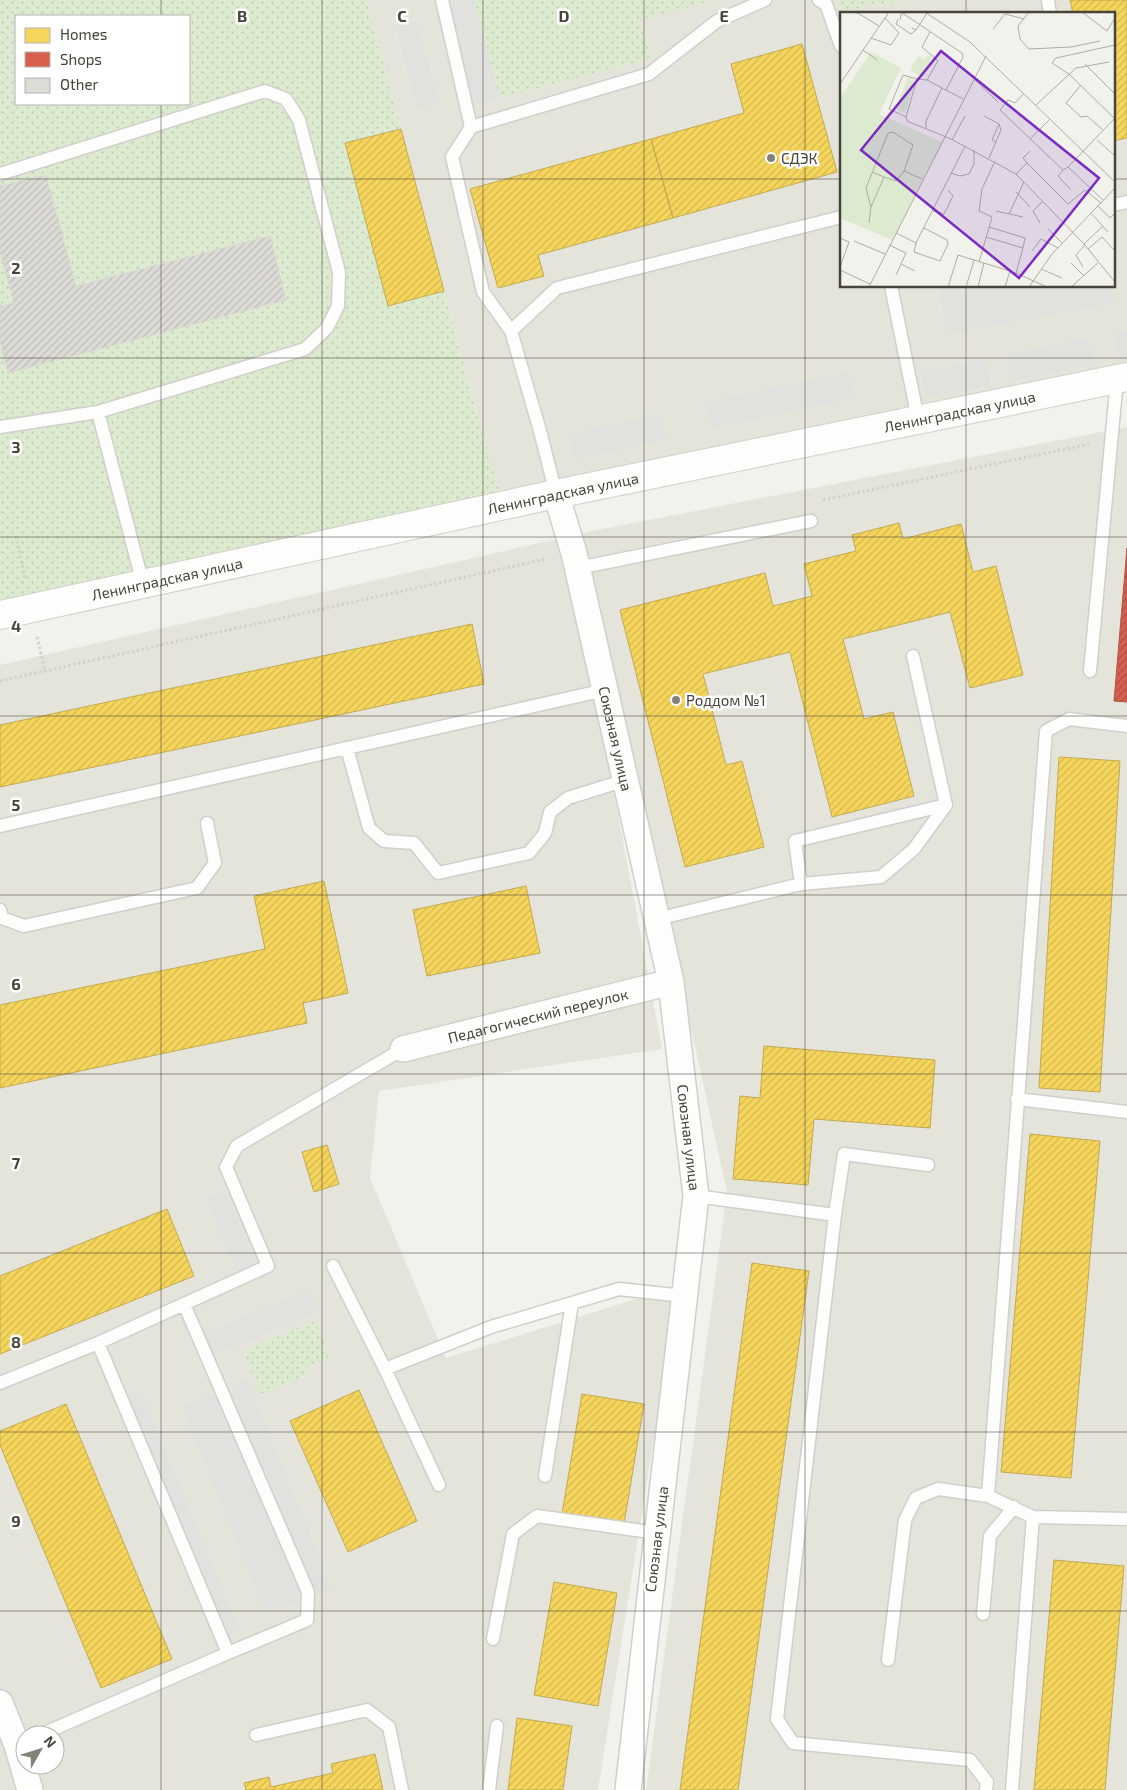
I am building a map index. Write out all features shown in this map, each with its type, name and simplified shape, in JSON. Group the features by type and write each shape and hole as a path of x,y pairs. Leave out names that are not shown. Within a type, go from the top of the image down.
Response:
{"street":[{"name":"Ленинградская улица","path":"0,616 556,494 1122,378"},
{"name":"Союзная улица","path":"556,494 578,568 671,982 696,1196 628,1790"},
{"name":"Педагогический переулок","path":"403,1049 671,982"},
{"path":"0,1703 15,1732"},
{"path":"27,1775 30,1790"}],"lane":[{"path":"442,0 471,127"},
{"path":"556,494 511,331 483,292 452,157 471,127 649,74 716,20 765,0"},
{"path":"819,0 826,4 840,43"},
{"path":"0,174 265,91 286,99 299,120 339,272 338,306 327,328 305,350 98,412 0,427"},
{"path":"1114,205 1127,202"},
{"path":"511,331 557,288 840,217"},
{"path":"892,288 918,419"},
{"path":"1090,671 1122,378"},
{"path":"98,412 143,584"},
{"path":"578,568 811,521"},
{"path":"657,919 801,884 881,877 914,849 946,805 913,656"},
{"path":"0,826 605,690"},
{"path":"988,1496 1046,731 1069,719 1127,726"},
{"path":"347,748 369,828 384,841 414,843 438,873 529,853 545,833 550,812 562,802 568,798 626,780"},
{"path":"801,884 795,840 946,805"},
{"path":"0,910 2,918 24,926 197,888 215,863 207,823"},
{"path":"0,1383 98,1343 268,1266 226,1167 237,1146 403,1049"},
{"path":"1017,1099 1127,1112"},
{"path":"928,1165 844,1154 835,1215 777,1719 794,1744 970,1760 987,1782 986,1790"},
{"path":"696,1196 835,1215"},
{"path":"333,1266 385,1369 439,1485"},
{"path":"385,1369 491,1327 619,1289 684,1296"},
{"path":"545,1476 572,1303"},
{"path":"63,1725 307,1620 308,1592 184,1304"},
{"path":"98,1343 228,1653"},
{"path":"888,1660 905,1520 916,1498 938,1489 988,1496 1033,1517 1127,1519"},
{"path":"982,1614 990,1536 1014,1508"},
{"path":"493,1639 513,1534 537,1516 657,1533"},
{"path":"1012,1790 1033,1517"},
{"path":"256,1735 367,1710 389,1727 402,1790"},
{"path":"489,1790 497,1726"}],"shaded area":[{"path":"366,0 1127,0 1127,385 505,510 475,406"},
{"path":"440,0 474,0 500,98 469,107"},
{"path":"416,22 439,103 418,109 396,27"},
{"path":"939,288 1112,288 1115,303 948,334"},
{"path":"1127,331 1127,358 1120,360 1114,333"},
{"path":"1088,338 1094,364 1012,381 1007,354"},
{"path":"985,359 990,385 927,398 921,372"},
{"path":"848,372 854,398 712,428 706,402"},
{"path":"661,414 667,440 575,459 569,434"},
{"path":"1127,427 1127,1790 646,1790 727,1192 582,533"},
{"path":"566,537 662,1049 379,1091 370,1178 446,1358 678,1286 598,1790 0,1790 0,665"},
{"path":"225,1191 260,1275 242,1283 206,1199"},
{"path":"310,1289 319,1311 211,1356 202,1335"},
{"path":"247,1380 332,1588 266,1614 182,1407"},
{"path":"140,1389 240,1632 215,1642 115,1399"}],"green space":[{"path":"0,0 366,0 475,406 505,510 0,619"},
{"path":"474,0 715,0 640,20 651,58 500,98"},
{"path":"838,0 907,0 840,11"},
{"path":"315,1321 330,1357 307,1367 309,1374 261,1394 244,1351"}],"building: Homes":[{"path":"1070,0 1127,0 1127,138 1114,141 1114,12 1073,12"},
{"path":"802,44 837,172 673,218 651,139 744,113 731,64"},
{"path":"401,129 444,291 388,306 345,143"},
{"path":"651,139 673,218 538,255 544,276 498,288 470,189"},
{"name":"Роддом №1","path":"899,523 903,539 961,524 973,572 996,566 1023,675 970,688 950,612 843,639 864,719 893,712 914,796 832,817 790,652 703,674 726,765 742,761 764,847 685,867 620,610 765,573 773,606 812,596 804,564 856,551 852,535"},
{"path":"472,624 484,684 0,787 0,725"},
{"path":"1059,757 1120,761 1100,1092 1039,1088"},
{"path":"324,881 348,993 303,1003 307,1023 0,1088 0,1005 265,949 254,896"},
{"path":"526,886 540,953 427,976 413,910"},
{"path":"764,1046 935,1060 930,1128 814,1119 808,1185 733,1179 740,1096 760,1098"},
{"path":"1030,1134 1100,1141 1071,1478 1001,1472"},
{"path":"327,1145 339,1184 314,1192 302,1152"},
{"path":"167,1209 194,1276 0,1354 0,1276"},
{"path":"752,1263 809,1271 738,1790 680,1790"},
{"path":"359,1390 417,1521 348,1552 290,1421"},
{"path":"582,1394 644,1404 624,1524 562,1514"},
{"path":"66,1404 172,1659 101,1688 0,1445 0,1431"},
{"path":"1054,1560 1124,1566 1105,1790 1034,1790"},
{"path":"554,1582 617,1593 598,1706 534,1695"},
{"path":"517,1718 572,1726 563,1790 508,1790"},
{"path":"375,1754 383,1790 246,1790 244,1783 269,1777 271,1787 333,1773 331,1764"}],"building: Shops":[{"path":"1127,548 1127,702 1114,701"}],"building: Other":[{"path":"46,175 76,286 270,236 286,300 8,373 0,342 0,306 14,303 0,251 0,186"}],"place":[{"name":"СДЭК","path":"771,158"},
{"name":"Роддом №1","path":"676,700"}]}
